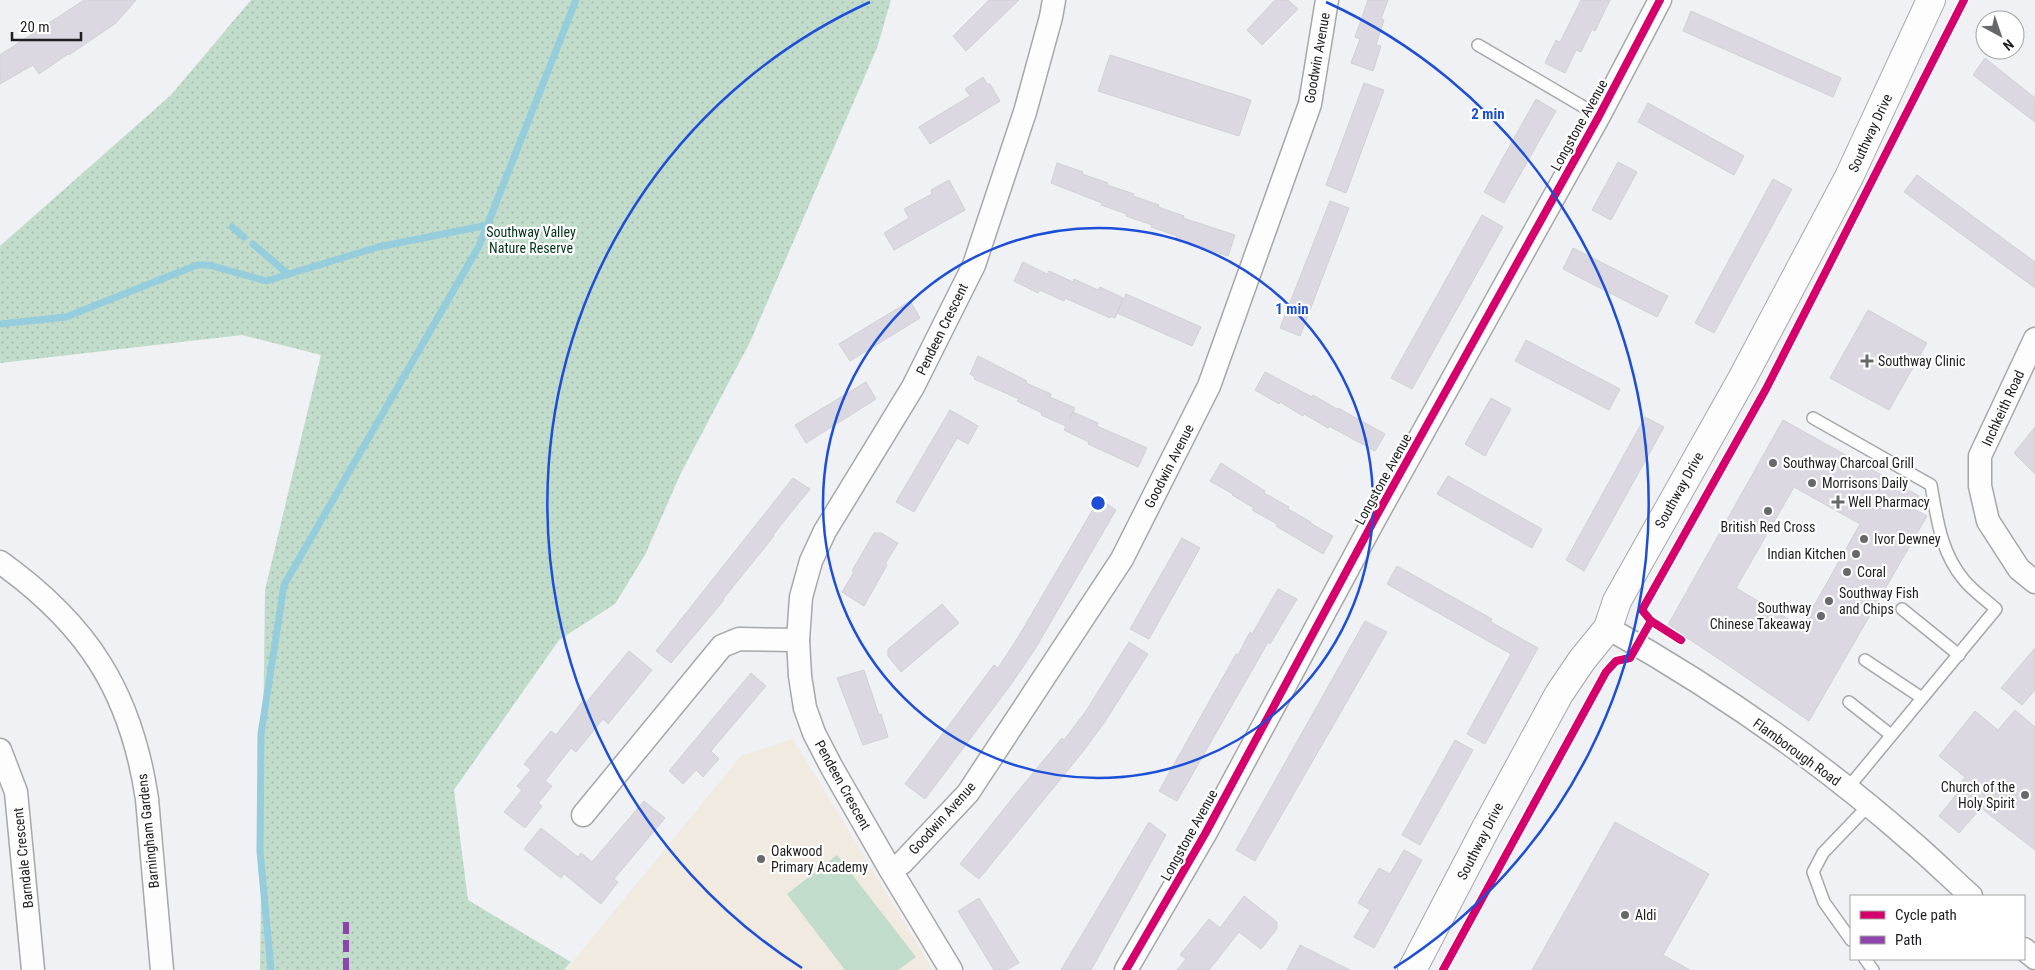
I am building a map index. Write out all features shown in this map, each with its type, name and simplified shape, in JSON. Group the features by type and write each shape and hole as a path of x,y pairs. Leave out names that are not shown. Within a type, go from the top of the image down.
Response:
{"street":[{"name":"Pendeen Crescent","path":"951,970 890,870 814,733 805,708 800,676 798,640 801,598 811,561 825,531 913,387 974,264 1025,112 1054,0"},
{"name":"Goodwin Avenue","path":"890,870 902,863 968,793 1122,559 1191,424 1209,386 1310,104 1327,0"},
{"name":"Longstone Avenue","path":"1126,970 1205,834 1378,513 1600,116 1660,0"},
{"name":"Southway Drive","path":"1412,970 1559,694 1582,660 1608,628 1617,601 1743,377 1849,177 1930,0"},
{"name":"Inchkeith Road","path":"2035,339 1980,456 1980,486 1988,521 2019,568 2035,582"},
{"name":"Barningham Gardens","path":"0,562 25,580 60,612 86,641 111,679 125,710 143,772 147,799 162,970"},
{"name":"Flamborough Road","path":"1608,628 1675,666 1772,732 1869,805 1913,842 1969,895"},
{"path":"583,815 722,646 739,639 798,640"},
{"name":"Barndale Crescent","path":"0,750 16,792 34,970"},
{"path":"2025,950 2035,958"}],"lane":[{"path":"1478,45 1600,116"},
{"path":"1813,418 1931,485 1938,525 1947,554 1964,580 1996,610 1847,789"},
{"path":"1902,609 1958,655"},
{"path":"1866,660 1922,698"},
{"path":"1849,702 1891,735"},
{"path":"1850,939 1824,902 1813,872 1823,853 1869,805"},
{"path":"1865,960 1873,970"}],"shaded area":[{"name":"Oakwood Primary Academy","path":"793,739 933,970 566,970 741,756"}],"green space":[{"name":"Southway Valley Nature Reserve","path":"251,0 891,0 877,48 750,342 680,475 645,555 615,604 559,640 454,790 468,900 571,962 564,970 260,970 265,590 321,355 242,335 0,363 0,246 171,95"},
{"path":"837,855 916,957 898,970 845,970 787,894"}],"building":[{"path":"84,0 136,0 116,23 39,74 33,65 0,84 0,55"},
{"path":"989,0 1019,0 966,51 953,36"},
{"path":"1275,0 1288,0 1298,9 1262,45 1247,30"},
{"path":"1368,0 1388,0 1381,19 1384,20 1376,45 1381,46 1373,71 1351,63 1360,39 1355,37"},
{"path":"1581,0 1610,0 1595,31 1592,29 1581,52 1576,50 1565,73 1545,63 1556,40 1560,42"},
{"path":"1691,11 1841,78 1833,97 1683,31"},
{"path":"1110,55 1251,100 1239,136 1098,91"},
{"path":"1984,60 1988,60 2035,98 2035,122 1973,75"},
{"path":"983,77 987,84 990,84 1000,101 930,144 919,127 970,96 965,89"},
{"path":"1364,83 1384,90 1346,193 1326,185"},
{"path":"1536,99 1556,111 1504,203 1484,192"},
{"path":"1648,103 1744,156 1734,175 1638,122"},
{"path":"1618,162 1637,172 1611,220 1592,210"},
{"path":"1057,163 1108,183 1107,185 1134,194 1133,196 1184,216 1183,218 1235,235 1228,256 1176,238 1177,236 1151,227 1152,225 1126,216 1127,214 1051,183"},
{"path":"1917,175 2035,262 2035,288 1904,192"},
{"path":"1773,179 1792,189 1714,333 1695,323"},
{"path":"949,180 965,210 894,250 884,233 909,218 904,209 932,194 931,190"},
{"path":"1330,201 1349,208 1300,336 1280,328"},
{"path":"1482,215 1503,227 1412,389 1391,378"},
{"path":"1573,248 1668,296 1657,317 1563,269"},
{"path":"1023,262 1047,274 1049,271 1073,282 1074,279 1098,290 1100,287 1123,298 1115,318 1111,316 1110,318 1065,298 1064,301 1040,290 1038,293 1014,281"},
{"path":"1126,294 1201,327 1192,346 1117,313"},
{"path":"910,301 920,318 850,361 839,344"},
{"name":"Southway Clinic","path":"1868,310 1927,343 1889,410 1830,378"},
{"path":"1526,340 1620,389 1609,410 1515,361"},
{"path":"978,356 1027,381 1026,383 1051,394 1050,397 1075,408 1073,412 1098,423 1097,426 1147,448 1138,467 1088,444 1089,442 1064,430 1066,426 1041,415 1042,413 1017,401 1019,399 974,379 975,377 970,374"},
{"path":"1265,372 1312,397 1313,395 1385,434 1375,451 1329,426 1328,428 1304,414 1303,416 1280,402 1279,404 1255,390"},
{"path":"866,382 876,399 806,443 795,425"},
{"path":"1491,398 1511,409 1485,456 1465,444"},
{"path":"950,410 978,426 968,444 957,438 914,512 896,502"},
{"path":"1645,417 1664,427 1584,571 1566,560"},
{"path":"1783,420 1919,496 1912,508 1927,516 1809,721 1668,625","holes":["1794,487 1860,524 1802,627 1736,588"]},
{"path":"2035,427 2035,474 2014,453"},
{"path":"1221,463 1265,491 1264,493 1289,507 1288,509 1333,536 1323,554 1276,526 1277,524 1252,510 1254,508 1210,481"},
{"path":"1448,476 1542,529 1532,548 1437,494"},
{"path":"793,478 810,489 724,600 671,663 656,651"},
{"path":"1099,499 1116,510 1035,649 1012,683 925,799 905,784 994,665 998,668"},
{"path":"874,533 881,533 898,543 864,606 842,592"},
{"path":"1182,538 1200,548 1149,639 1130,629"},
{"path":"1397,566 1492,619 1491,622 1538,648 1485,744 1467,734 1511,654 1387,584"},
{"path":"1278,589 1297,599 1270,644 1268,642 1177,801 1159,791 1236,654 1238,655 1250,632 1252,634"},
{"path":"942,604 959,623 901,672 888,656 888,649"},
{"path":"1365,621 1387,632 1255,861 1236,850"},
{"path":"1129,642 1148,654 1104,723 1081,754 979,879 960,864 1062,738 1064,740 1086,711"},
{"path":"2035,648 2035,690 2022,705 2001,688"},
{"path":"629,651 652,670 608,724 603,719 576,752 571,748 545,781 552,786 538,803 542,806 525,828 504,812 522,790 517,786 531,770 524,764 551,731 556,735 582,702 585,704"},
{"path":"864,670 888,737 863,745 837,678"},
{"path":"751,673 766,686 711,751 719,759 703,777 696,770 683,784 669,771"},
{"path":"2015,710 2035,727 2035,850 1981,808 1959,833 1939,816 1959,791 1956,788 1965,777 1939,756 1975,711 1998,730"},
{"path":"1455,740 1473,750 1420,845 1402,835"},
{"path":"644,801 665,818 614,879 618,882 601,904 564,874 561,878 524,849 541,828 578,857 581,853 592,862"},
{"path":"1149,822 1166,835 1091,970 1061,970"},
{"name":"Aldi","path":"1615,822 1709,874 1663,955 1690,970 1532,970"},
{"path":"1404,850 1422,860 1374,948 1354,937 1370,910 1358,903 1379,868 1390,874"},
{"path":"1244,896 1277,922 1277,929 1261,949 1239,932 1209,970 1177,970 1186,959 1180,955 1209,919 1220,928"},
{"path":"979,898 1019,963 1006,970 994,970 958,911"},
{"path":"1300,945 1350,970 1287,970"}],"waterway":[{"path":"271,970 260,851 261,734 284,585 479,246 576,0"},
{"path":"0,324 66,317 197,265 209,265 266,281 378,247 488,225"},
{"path":"232,227 244,237"},
{"path":"253,244 288,274"}],"marked path":[{"path":"346,920 346,970"}],"cycle path":[{"path":"1126,970 1205,834 1373,522 1599,116 1660,0"},
{"path":"1681,640 1651,621 1642,610 1766,389 1964,0"},
{"path":"1443,970 1606,672 1616,661 1630,658 1651,621"}],"place":[{"name":"Southway Clinic","path":"1867,361"},
{"name":"Southway Charcoal Grill","path":"1773,463"},
{"name":"Morrisons Daily","path":"1812,483"},
{"name":"Well Pharmacy","path":"1838,502"},
{"name":"British Red Cross","path":"1768,511"},
{"name":"Ivor Dewney","path":"1864,539"},
{"name":"Indian Kitchen","path":"1856,554"},
{"name":"Coral","path":"1847,572"},
{"name":"Southway Fish and Chips","path":"1829,601"},
{"name":"Southway Chinese Takeaway","path":"1821,616"},
{"name":"Church of the Holy Spirit","path":"2025,795"},
{"name":"Oakwood Primary Academy","path":"761,859"},
{"name":"Aldi","path":"1625,915"}]}
